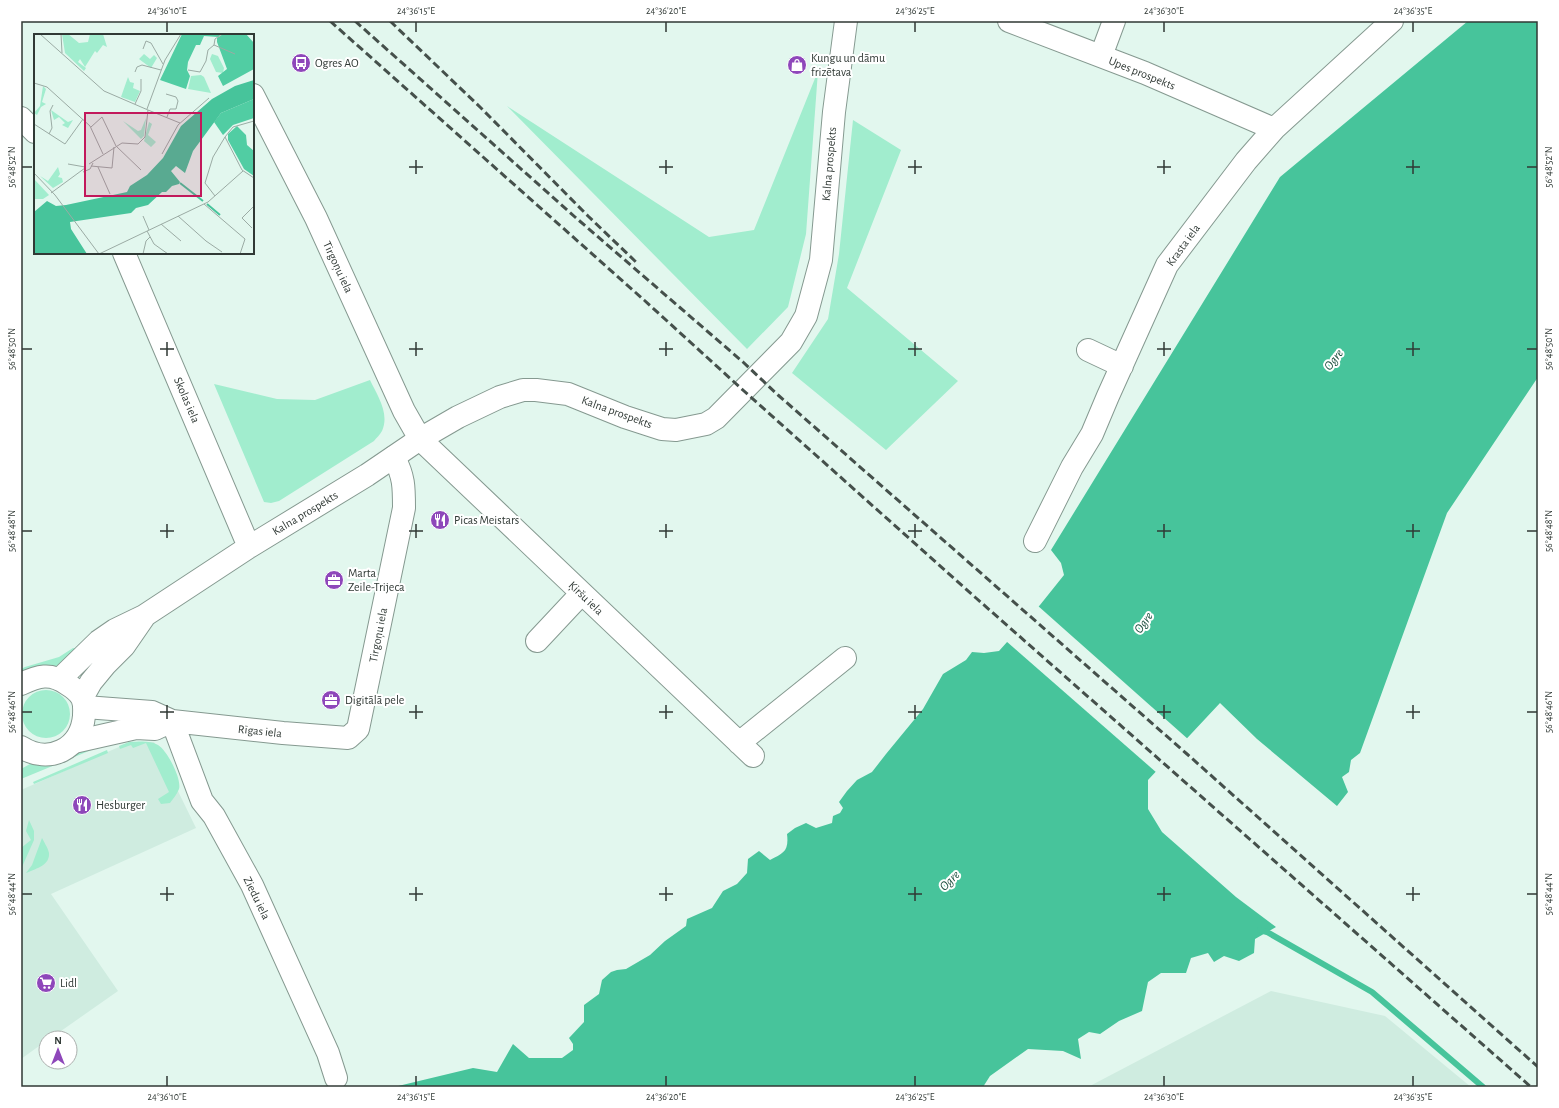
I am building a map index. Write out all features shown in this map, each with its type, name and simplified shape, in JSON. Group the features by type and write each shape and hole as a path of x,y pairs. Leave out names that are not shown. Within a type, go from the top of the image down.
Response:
{"street":[{"name":"Kalna prospekts","path":"144,616 249,547 394,457 420,439 458,417 500,396 523,390 568,394 625,417 662,429 676,430 706,424 716,418 791,342 806,316 821,260 834,112 846,21"},
{"name":"Upes prospekts","path":"1009,21 1145,73 1274,129"},
{"path":"1101,56 1114,21"},
{"name":"Krasta iela","path":"1035,541 1072,468 1092,434 1167,265 1246,161 1274,129 1392,21"},
{"name":"Tirgoņu iela","path":"254,97 316,218 404,411 420,439"},
{"path":"21,118 34,131"},
{"name":"Skolas iela","path":"124,254 249,547"},
{"path":"1088,350 1122,366"},
{"name":"Ķiršu iela","path":"420,439 746,750 845,658"},
{"name":"Tirgoņu iela","path":"348,738 358,730 404,508 404,483 400,469 394,457"},
{"path":"537,642 581,594"},
{"path":"60,679 99,641 114,630 144,616"},
{"path":"24,753 43,755 60,752 74,742 83,728 83,702 91,682 124,646 144,616"},
{"path":"21,684 36,677 52,676 60,679 74,689 83,702 152,712 172,721"},
{"path":"74,742 136,728 155,729 172,721"},
{"name":"Rīgas iela","path":"172,721 283,733 348,738"},
{"name":"Ziedu iela","path":"172,721 202,801 214,816 252,886 328,1053 336,1078"}],"shaded area":[{"path":"818,71 806,234 788,307 747,349 507,106 709,237 754,230"},
{"path":"853,120 901,150 847,288 958,381 886,450 792,373 828,319 839,254"},
{"path":"370,380 384,411 384,424 382,431 374,441 279,501 271,503 264,502 214,384 277,399 315,400"},
{"path":"73,648 80,649 69,659 59,665 21,674 21,669 25,667 59,657"},
{"path":"41,690 51,690 60,694 66,700 69,705 69,723 60,734 51,738 41,738 32,734 26,728 22,719 22,709 26,700 32,694"},
{"path":"113,741 21,779 21,769 30,764"},
{"path":"129,742 155,743 166,753 176,772 179,784 179,789 170,803 161,804 158,799 169,792 146,743 133,748 131,745 120,749 119,746"},
{"path":"154,742 196,828 51,894 118,991 62,1030 38,1030 38,1047 21,1059 21,790 128,743"},
{"path":"107,750 108,753 34,784 33,782"},
{"path":"29,820 34,831 34,840 22,867 21,848 31,840 26,831"},
{"path":"42,838 47,847 49,857 44,864 26,873 32,865"},
{"path":"1271,991 1385,1016 1471,1087 1088,1087"}],"water":[{"name":"Ogre","path":"1468,21 1538,21 1538,377 1447,513 1360,753 1351,760 1349,772 1342,777 1348,792 1337,806 1257,739 1220,703 1148,780 1148,809 1162,832 1236,897 1276,927 1255,939 1254,953 1239,961 1224,956 1214,962 1208,953 1191,958 1186,973 1161,973 1148,982 1142,1011 1119,1021 1100,1034 1089,1032 1078,1039 1081,1059 1063,1051 1028,1049 990,1076 983,1087 394,1087 473,1068 497,1072 513,1044 529,1058 562,1058 573,1050 573,1044 569,1038 584,1022 584,1005 599,994 602,980 611,972 626,969 650,955 665,941 686,926 687,919 712,908 723,891 737,884 747,873 748,859 759,851 770,860 784,851 787,844 787,834 795,828 806,823 816,828 832,823 833,816 840,813 843,808 839,802 847,791 857,780 872,772 923,709 943,674 966,660 972,652 984,653 999,651 1040,605 1064,575 1061,563 1051,550 1280,177"}],"pier":[{"path":"1037,605 1189,740 1157,773 1006,641"}],"waterway":[{"path":"1260,930 1267,932 1372,992 1483,1087"}],"railway":[{"path":"330,21 976,598 1531,1087"},
{"path":"355,21 575,217 743,362 778,395 1187,754 1538,1067"},
{"path":"390,21 481,108 636,262"}],"place":[{"name":"Ogres AO","path":"301,63"},
{"name":"Kungu un dāmu frizētava","path":"797,65"},
{"name":"Picas Meistars","path":"440,520"},
{"name":"Marta Zeile-Trijeca","path":"334,580"},
{"name":"Digitālā pele","path":"331,700"},
{"name":"Hesburger","path":"82,805"},
{"name":"Lidl","path":"46,983"}]}
